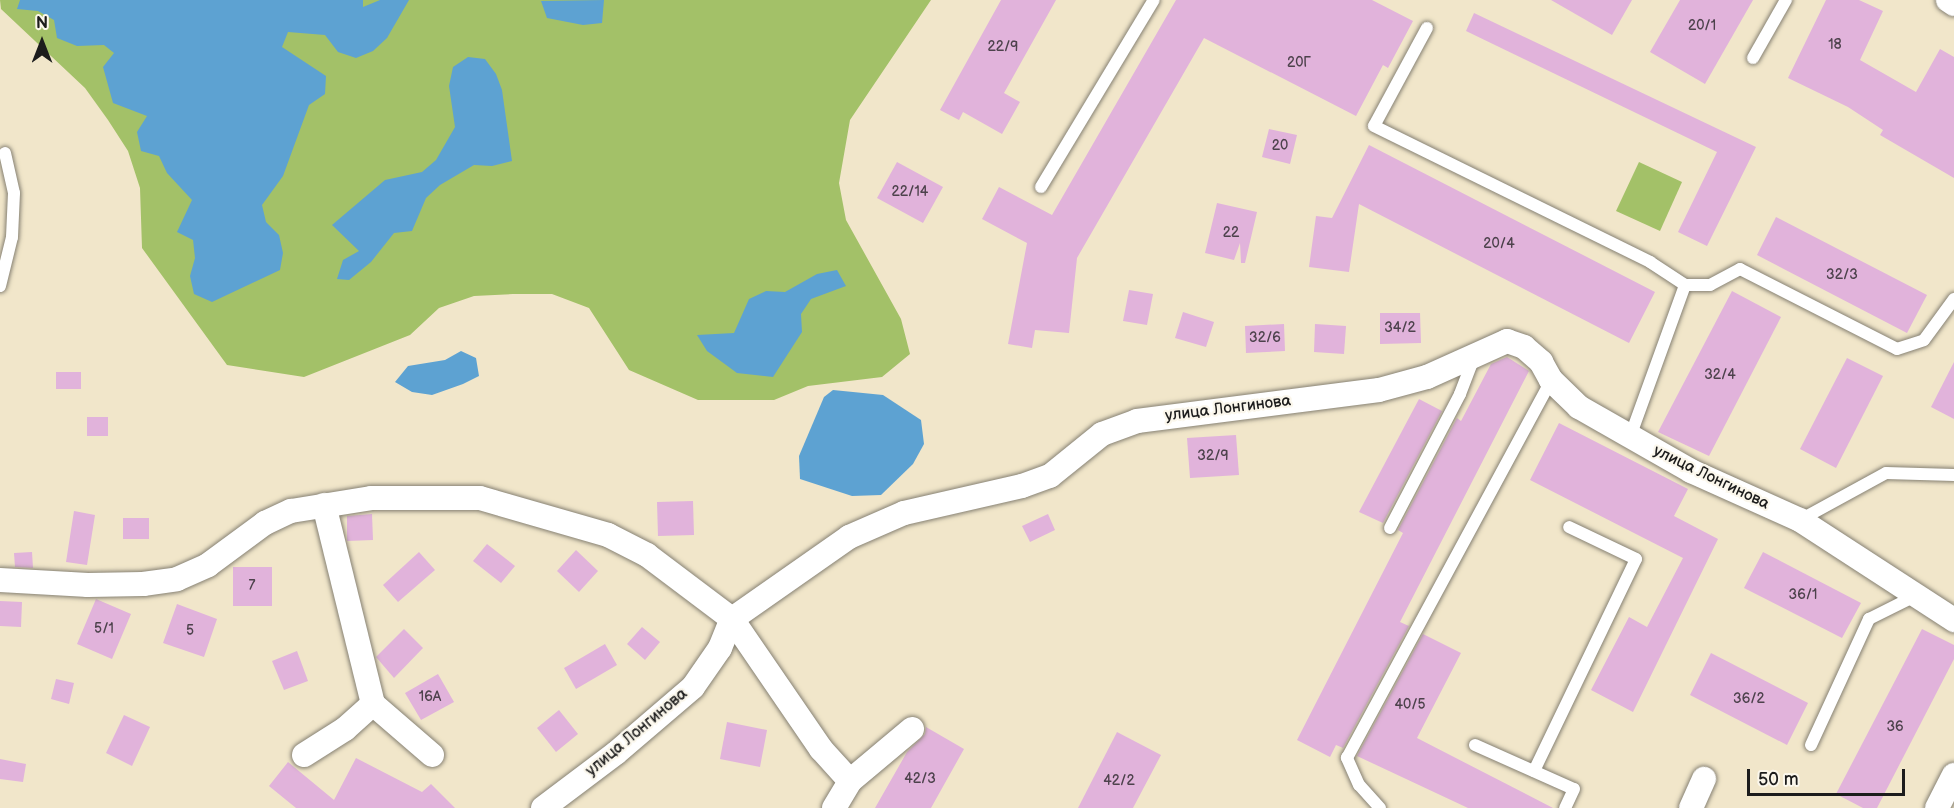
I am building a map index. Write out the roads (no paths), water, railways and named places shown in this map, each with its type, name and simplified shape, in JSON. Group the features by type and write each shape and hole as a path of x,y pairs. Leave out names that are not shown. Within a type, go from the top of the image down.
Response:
{"street":[{"path":"1948,0 1954,3"},
{"name":"улица Лонгинова","path":"543,808 616,753 693,687 720,648 732,619 849,537 904,513 1022,486 1050,476 1102,434 1137,421 1380,390 1427,378 1475,353 1507,341 1524,347 1541,362 1551,380 1579,407 1691,471 1800,520 1954,620"},
{"path":"0,580 88,585 143,584 177,579 208,565 264,523 291,511 371,498 480,498 608,535 647,555 732,619 821,749 850,781"},
{"path":"324,505 373,704 432,755"},
{"path":"303,755 345,729 373,704"},
{"path":"834,808 850,781 912,729"},
{"path":"1937,808 1954,775"},
{"path":"1691,808 1704,779"}],"lane":[{"path":"1041,187 1154,0"},
{"path":"1753,58 1786,0"},
{"path":"1427,28 1374,126 1650,262 1685,285 1710,285 1740,269 1897,350 1924,340 1954,299"},
{"path":"0,286 13,226 14,193 5,153"},
{"path":"1630,437 1685,285"},
{"path":"1390,528 1460,394 1475,353"},
{"path":"1380,808 1359,785 1347,758 1551,380"},
{"path":"1800,520 1886,473 1954,475"},
{"path":"1534,771 1636,559 1569,527"},
{"path":"1811,745 1869,619 1918,595"},
{"path":"1475,745 1574,789 1565,808"}],"water":[{"path":"20,0 363,0 363,7 380,0 409,0 387,38 373,51 356,58 338,52 325,35 288,32 282,47 326,76 325,94 309,105 283,176 262,205 266,222 279,235 283,253 280,270 212,302 194,294 190,276 195,258 193,240 177,232 192,200 167,173 159,156 141,151 137,132 147,116 113,103 103,67 114,53 104,45 77,46 57,38 54,20 38,11 17,9"},
{"path":"604,0 602,23 583,25 547,18 541,1"},
{"path":"468,57 485,59 496,74 502,90 512,161 492,166 474,165 440,185 426,198 412,231 394,233 371,262 349,280 337,279 343,260 359,251 332,225 385,180 422,172 436,160 455,127 449,86 453,67"},
{"path":"837,270 846,286 811,299 801,314 802,332 773,377 737,373 707,351 697,335 734,333 749,299 766,291 785,292 817,274"},
{"path":"461,351 476,358 479,376 432,395 412,392 395,382 408,366 445,360"},
{"path":"833,390 883,395 921,420 924,444 913,464 881,495 852,496 800,479 799,456 824,397"}]}
